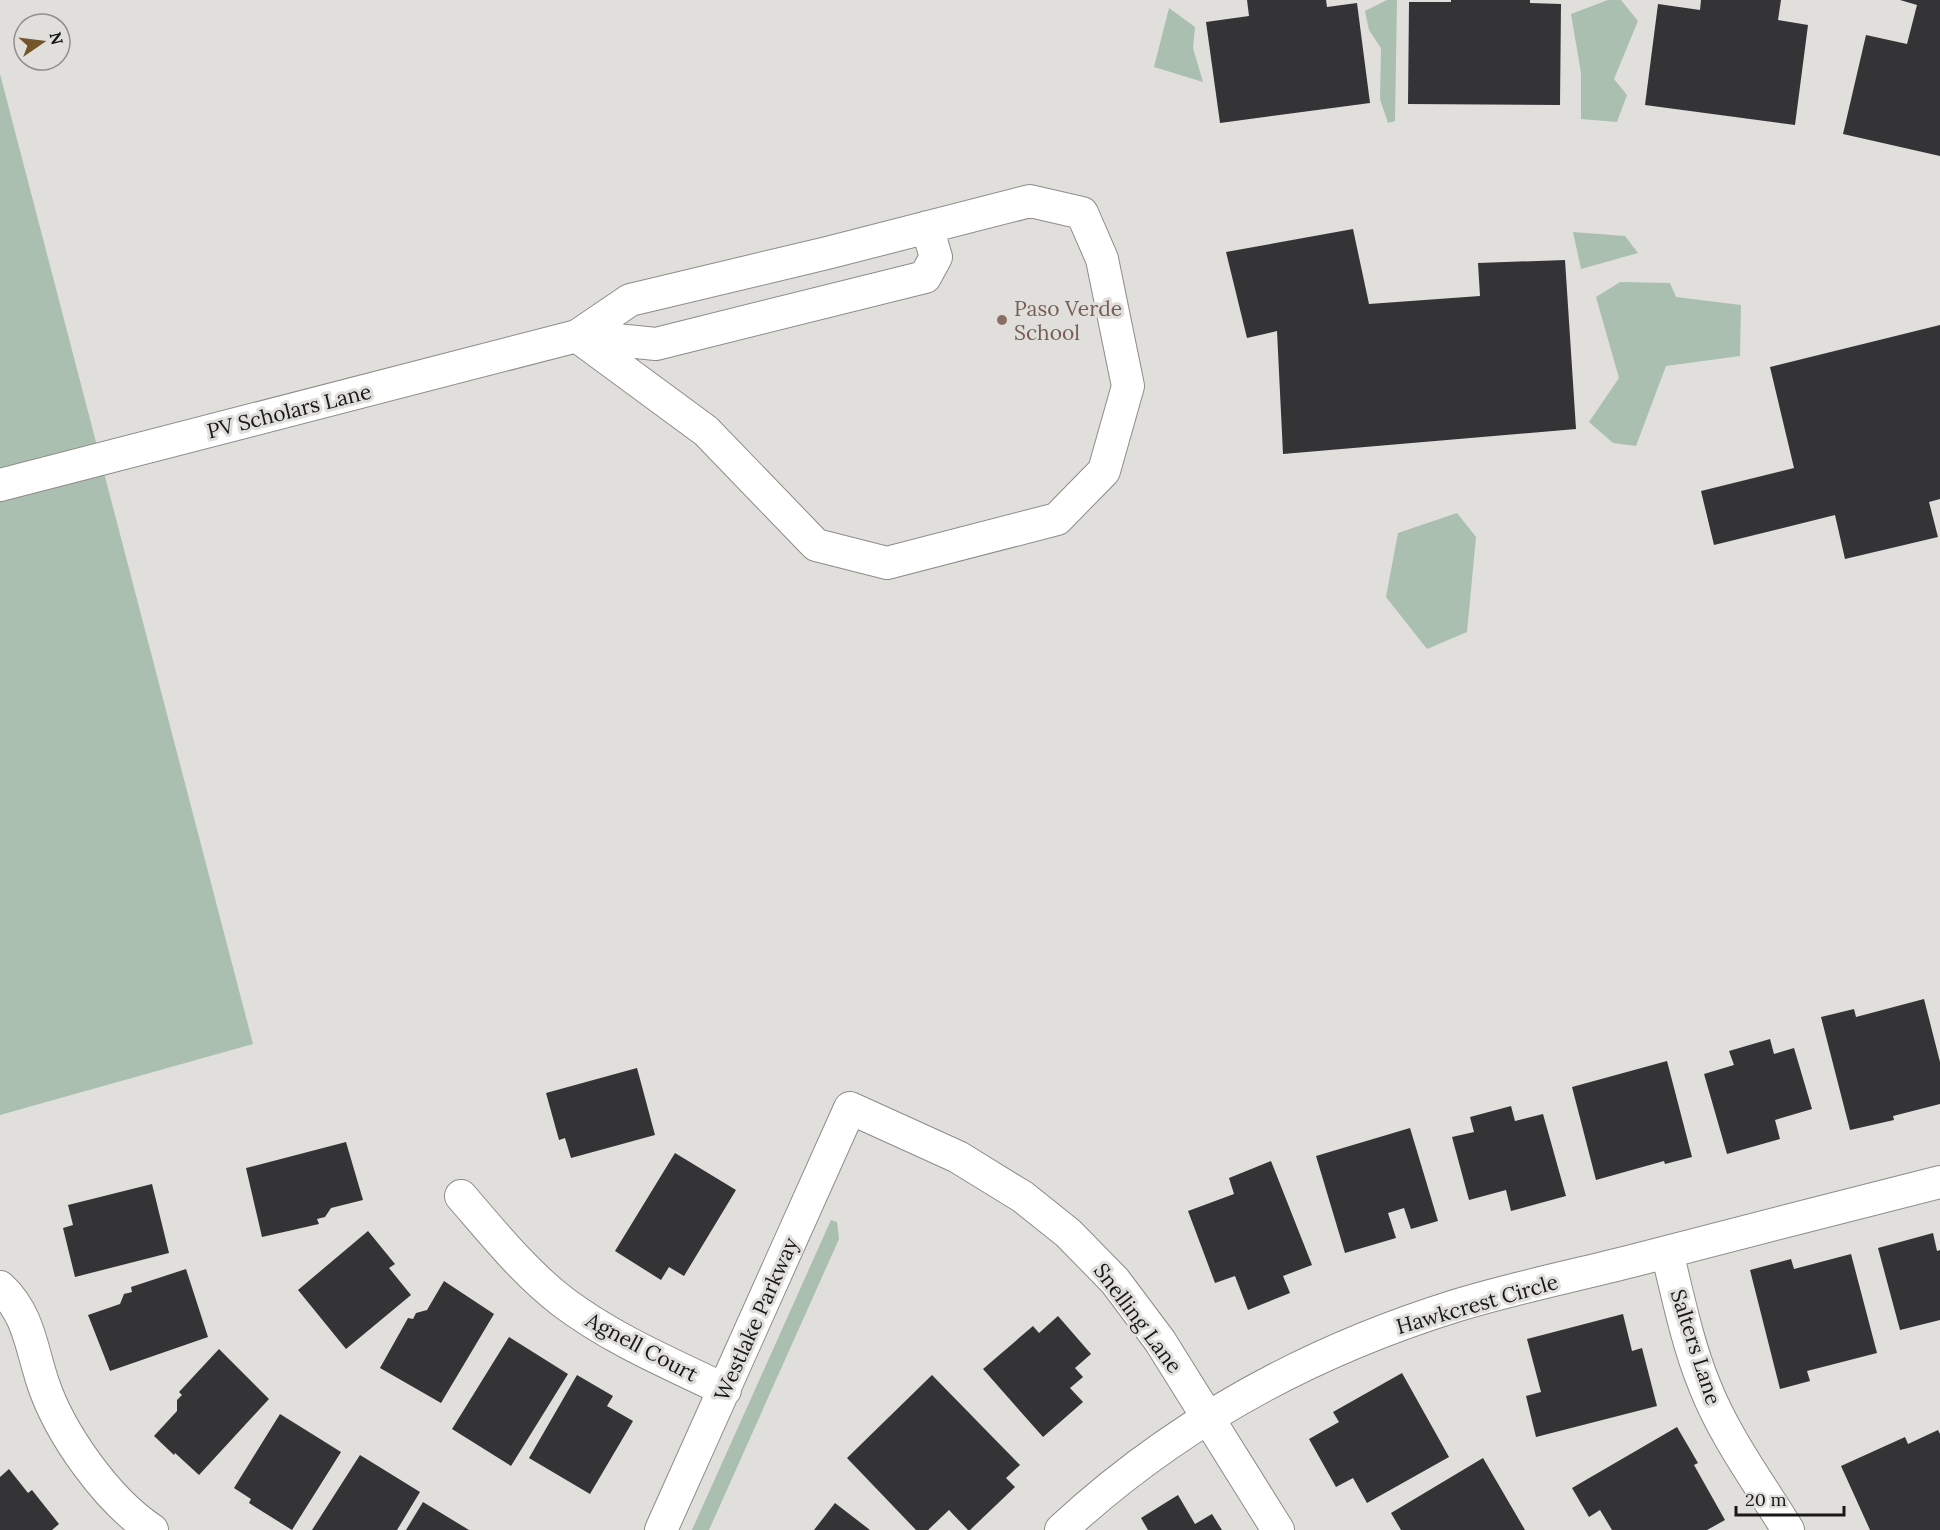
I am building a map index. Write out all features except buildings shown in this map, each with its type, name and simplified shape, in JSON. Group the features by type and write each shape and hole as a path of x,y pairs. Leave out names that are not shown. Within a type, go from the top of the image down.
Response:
{"street":[{"path":"1030,201 1082,213 1102,259 1128,386 1104,471 1057,519 887,563 816,545 706,431 578,336 630,300 1030,201"},
{"path":"578,336 656,344 925,277 936,257 927,227"},
{"name":"PV Scholars Lane","path":"0,485 578,336"},
{"name":"Westlake Parkway","path":"661,1530 850,1107"},
{"name":"Snelling Lane","path":"850,1107 958,1157 1023,1197 1068,1233 1115,1281 1160,1341 1278,1530"},
{"name":"Hawkcrest Circle","path":"1061,1530 1092,1502 1174,1438 1295,1369 1374,1334 1456,1306 1940,1182"},
{"name":"Agnell Court","path":"461,1196 520,1264 563,1302 617,1338 724,1390"},
{"name":"Salters Lane","path":"1667,1252 1690,1344 1703,1384 1721,1422 1788,1530"},
{"path":"0,1287 17,1305 44,1385 64,1429 90,1468 117,1499 152,1530"}],"green space":[{"path":"1387,0 1397,0 1395,121 1388,123 1380,99 1381,48 1369,30 1365,11"},
{"path":"1608,0 1621,0 1638,21 1614,79 1627,95 1617,122 1581,119 1581,73 1571,14"},
{"path":"1169,8 1195,27 1193,48 1203,82 1154,67"},
{"path":"0,74 253,1044 0,1115"},
{"path":"1573,232 1625,236 1638,253 1581,269"},
{"path":"1620,282 1670,283 1676,297 1741,305 1740,356 1666,366 1636,446 1613,443 1589,422 1619,378 1596,297"},
{"path":"1457,513 1476,537 1467,632 1427,649 1386,597 1398,533"},
{"path":"831,1220 837,1222 839,1239 709,1530 692,1530"}],"place":[{"name":"Paso Verde School","path":"1002,320"}]}
